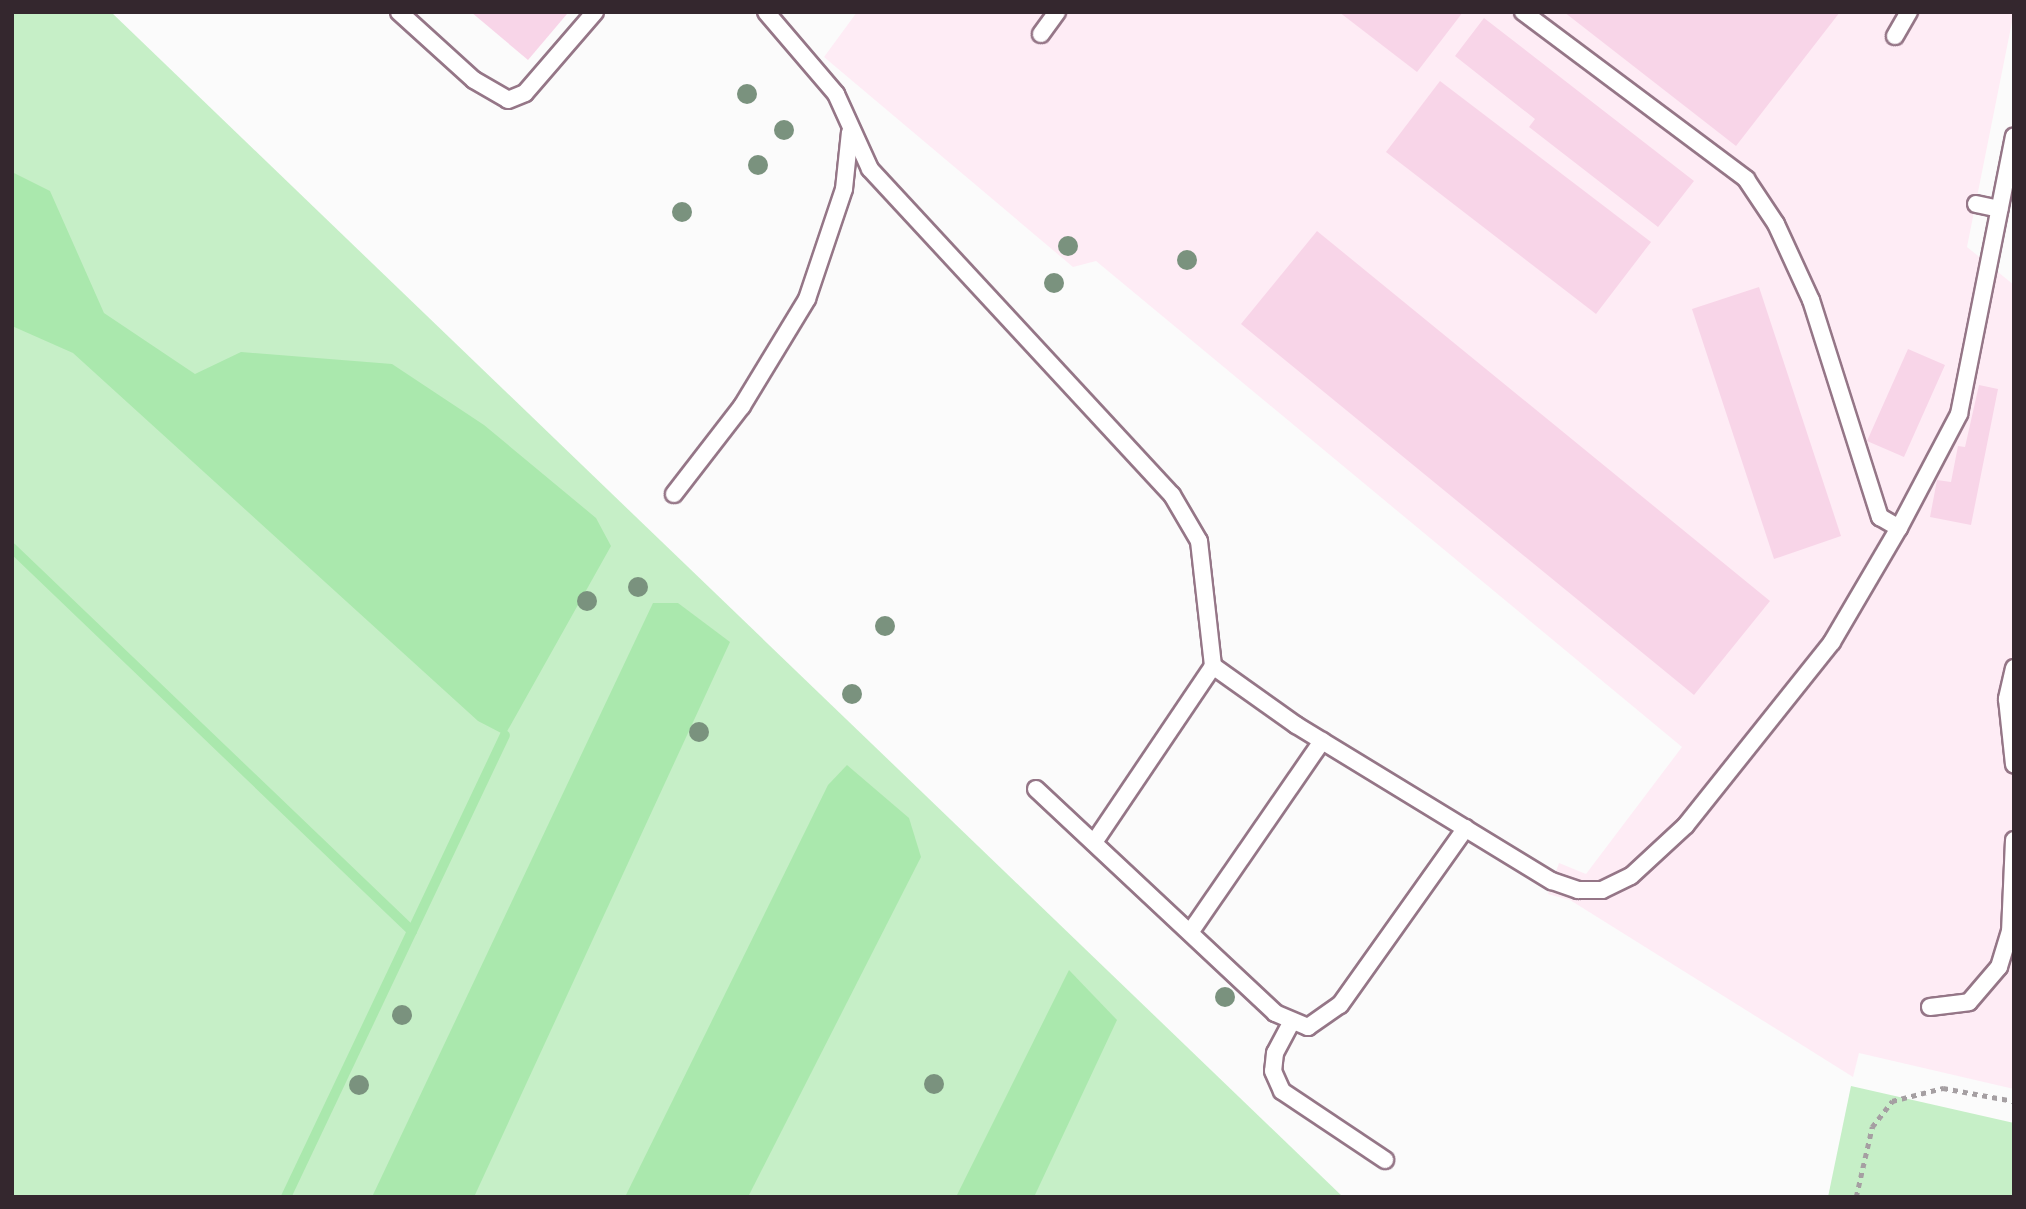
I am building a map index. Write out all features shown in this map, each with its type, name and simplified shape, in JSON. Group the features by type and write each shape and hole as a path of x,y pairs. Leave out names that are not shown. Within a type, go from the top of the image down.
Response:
{"lane":[{"path":"399,12 474,80 508,100 524,93 595,12"},
{"path":"766,12 836,94 850,130 870,169 1172,495 1199,541 1213,666 1095,841"},
{"path":"1041,34 1057,12"},
{"path":"1523,12 1746,179 1776,224 1811,300 1880,517 1899,528"},
{"path":"1895,36 1909,12"},
{"path":"674,494 742,406 807,299 844,189 850,130"},
{"path":"1213,666 1322,741 1465,828 1578,890 1602,890 1631,876 1706,803 1832,642 1899,528 1959,414 2014,136"},
{"path":"1976,204 1999,209"},
{"path":"2014,668 2007,699 2014,765"},
{"path":"1191,931 1322,741"},
{"path":"1036,789 1291,1024 1308,1027 1340,1005 1465,828"},
{"path":"2014,840 2010,932 2014,953"},
{"path":"1930,1007 1954,1007 1983,993 2010,932"},
{"path":"1291,1024 1275,1053 1273,1071 1282,1091 1385,1160"}],"path":[{"path":"1856,1197 1872,1127 1892,1101 1943,1088 2014,1101"}],"shaded area":[{"path":"12,12 111,12 1343,1197 12,1197"},
{"path":"857,12 2014,12 1967,247 2014,285 2014,1089 1859,1053 1853,1077 1570,900 1548,894 1559,863 1586,874 1682,747 1096,261 1073,267 824,57"},
{"path":"12,172 50,191 104,313 195,374 241,352 392,364 484,425 596,518 611,546 505,735 478,721 73,353 12,326"},
{"path":"653,603 678,603 730,642 474,1197 372,1197"},
{"path":"847,765 909,818 921,857 748,1197 625,1197 828,785"},
{"path":"1069,970 1117,1020 1034,1197 956,1197"},
{"path":"1851,1086 2014,1123 2014,1197 1828,1197"}],"building":[{"path":"471,12 565,12 567,14 528,60"},
{"path":"1339,12 1463,12 1417,72"},
{"path":"1564,12 1840,12 1736,146"},
{"path":"1484,18 1694,181 1658,227 1529,127 1535,119 1455,56"},
{"path":"1440,81 1651,242 1596,314 1386,152"},
{"path":"1317,231 1770,601 1694,695 1241,324"},
{"path":"1759,287 1841,536 1774,559 1692,309"},
{"path":"1908,349 1945,365 1904,457 1867,441"},
{"path":"1979,385 1998,389 1971,525 1930,517 1937,480 1951,482 1958,446 1965,447"}],"waterway":[{"path":"12,548 412,931"},
{"path":"286,1197 505,735"}]}
